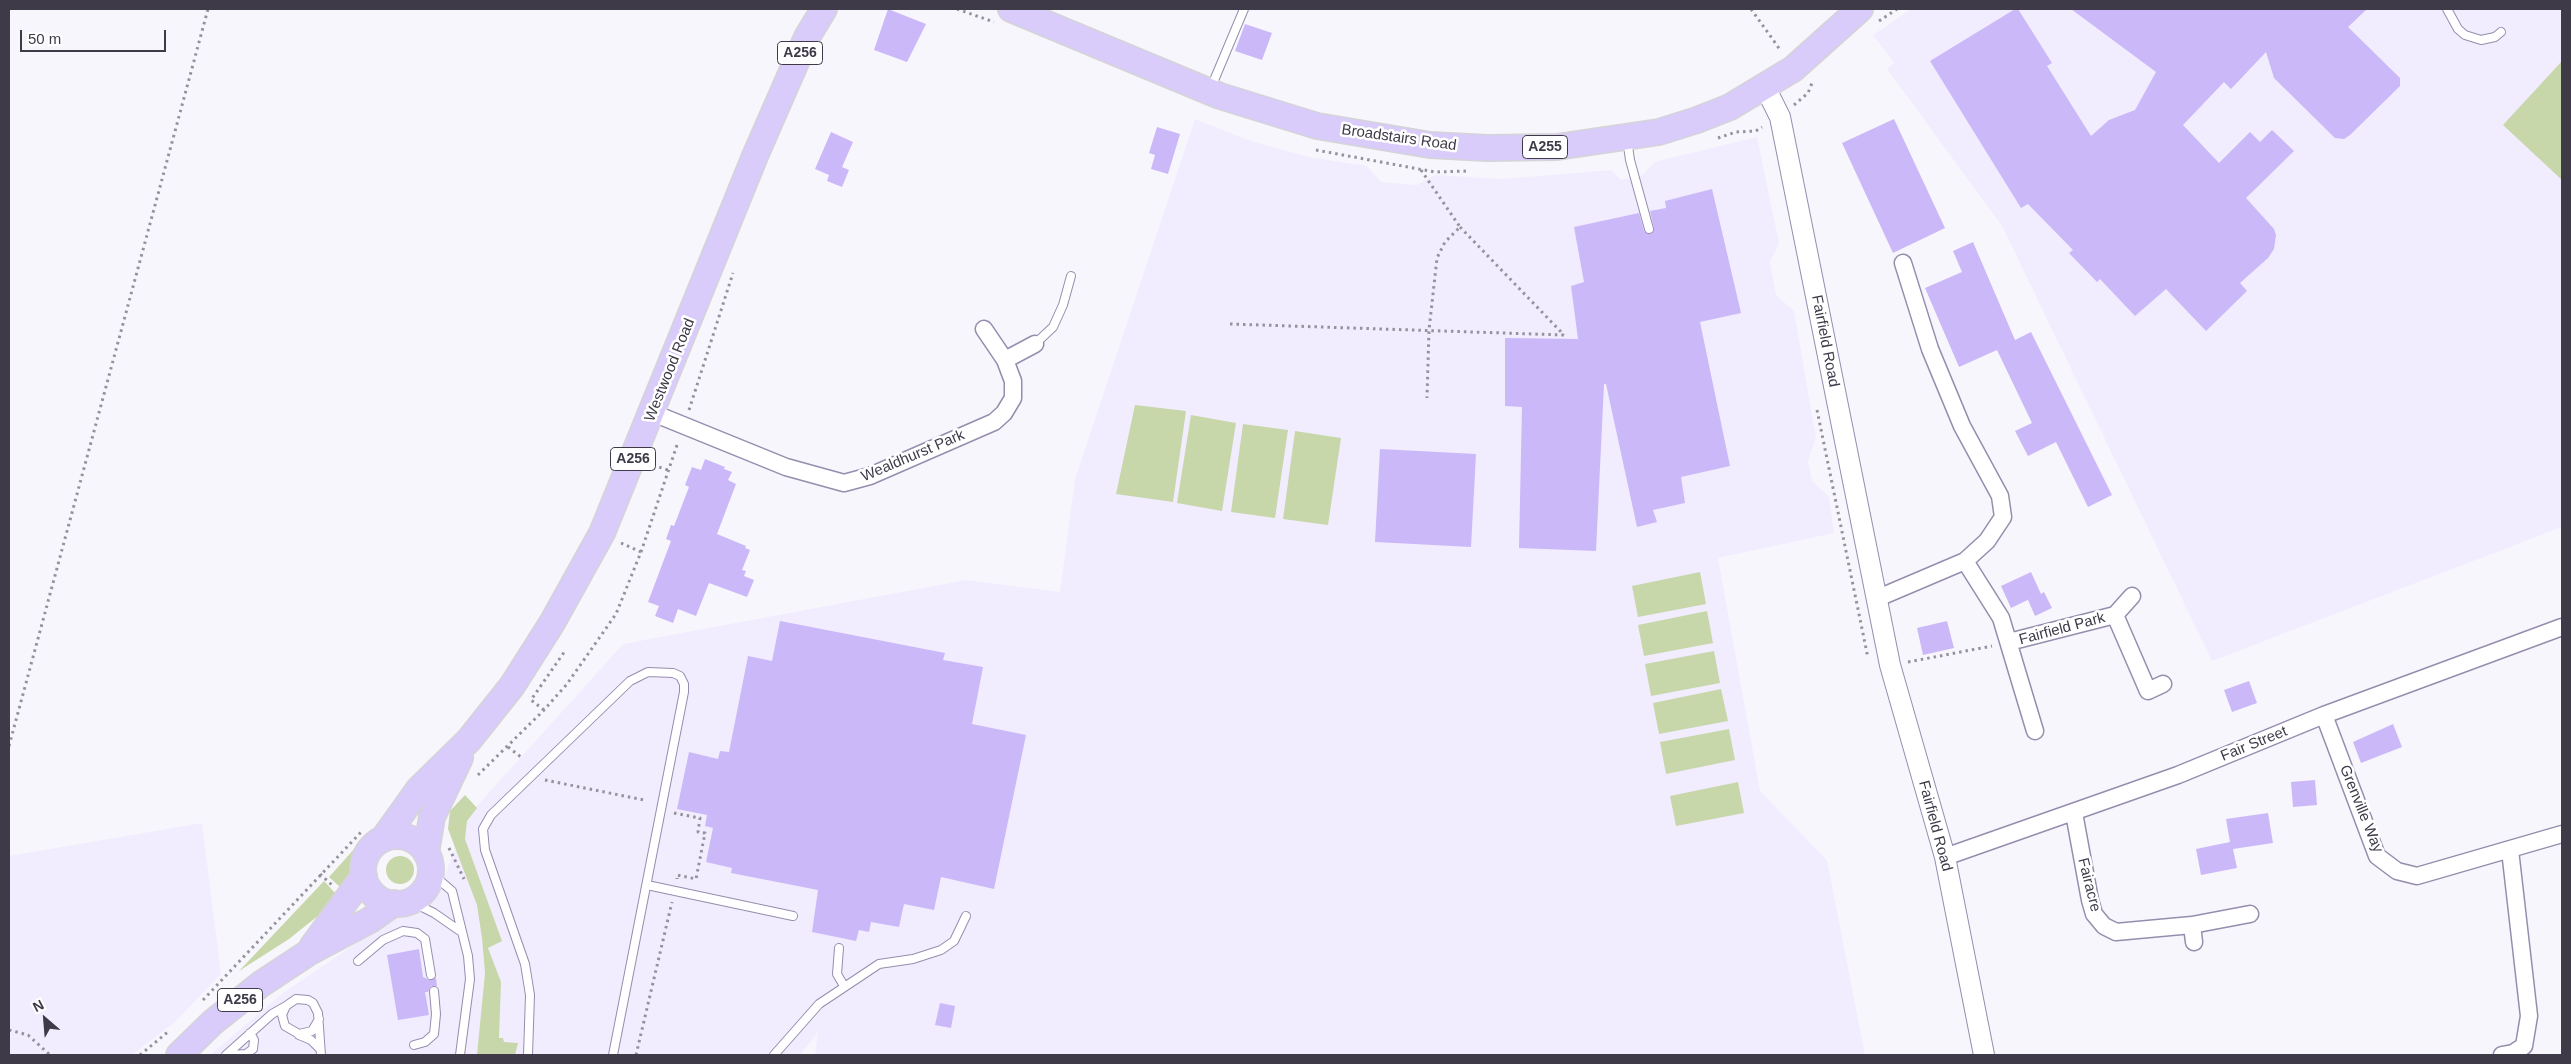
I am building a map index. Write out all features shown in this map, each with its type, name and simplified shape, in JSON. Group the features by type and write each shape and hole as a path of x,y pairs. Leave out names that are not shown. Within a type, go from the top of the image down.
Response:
{"main road":[{"name":"Westwood Road","path":"376,831 395,820 419,789 469,740 512,686 566,599 602,533 653,413 755,156 807,37 824,9"},
{"name":"Broadstairs Road","path":"1006,17 1209,92 1317,126 1430,145 1487,148 1557,147 1659,132 1697,120 1730,107 1793,69 1860,9"},
{"name":"Westwood Road","path":"428,863 432,817 469,740"},
{"path":"376,831 403,836 420,845 428,863 424,890 402,902 375,895 364,876 364,865 367,854 374,845 376,831"},
{"name":"A256","path":"308,953 364,876"},
{"name":"A256","path":"179,1055 261,984 308,953 402,902"}],"street":[{"name":"Fairfield Road","path":"1765,87 1780,117 1890,665 1945,857 1984,1055"},
{"path":"1878,598 1965,562 1987,541 2003,517 2000,496 1962,426 1930,350 1903,262"},
{"name":"Wealdhurst Park","path":"653,413 786,467 844,483 870,476 994,422 1004,413 1013,398 1013,381 1005,360 984,329"},
{"path":"1005,360 1035,344"},
{"name":"Fairfield Park","path":"1965,562 2001,618 2010,642 2034,731"},
{"name":"Fairfield Park","path":"2010,642 2115,615 2132,596"},
{"name":"Fairfield Park","path":"2115,615 2148,691 2163,684"},
{"name":"Fair Street","path":"1945,857 2178,775 2324,715 2562,627"},
{"name":"Grenville Way","path":"2324,715 2377,856 2397,872 2417,876 2562,834"},
{"name":"Fairacre","path":"2074,813 2090,900 2094,914 2104,926 2116,932 2192,925 2250,914"},
{"path":"2502,1055 2528,1050 2528,1016 2510,850"},
{"path":"2192,925 2194,942"}],"lane":[{"path":"1209,92 1244,9"},
{"path":"2447,9 2458,30 2465,35 2481,40 2495,37 2501,32"},
{"path":"1626,137 1630,160 1649,230"},
{"path":"1035,344 1053,327 1063,305 1071,276"},
{"path":"528,1055 530,995 525,964 485,850 483,829 490,815 622,688 648,672 660,671 680,676 684,684 684,692 613,1055"},
{"path":"428,863 452,891 460,931 468,956 470,979 460,1055"},
{"path":"647,885 793,916"},
{"path":"402,902 434,913 460,931"},
{"path":"774,1055 819,1004 879,964 914,959 941,950 954,941 966,916"},
{"path":"358,961 383,940 403,931 417,933 425,939 431,976"},
{"path":"839,948 837,974 844,986"},
{"path":"414,1045 426,1042 434,1034 436,1014 434,991"},
{"path":"226,1055 250,1033 296,999 308,1000 316,1008 320,1052"},
{"path":"286,1006 282,1016 285,1026 311,1040 320,1052"},
{"path":"299,1034 312,1031 318,1019"},
{"path":"230,1055 246,1054 253,1049 254,1040 250,1033"}],"path":[{"path":"9,746 208,9"},
{"path":"956,9 1006,17"},
{"path":"1751,9 1793,69"},
{"path":"1736,132 1756,130"},
{"path":"1230,324 1564,335 1460,226 1421,170"},
{"path":"1427,398 1430,330 1437,258 1444,242 1460,226"},
{"path":"1890,665 2010,642"},
{"path":"544,710 531,700 565,651"},
{"path":"508,747 521,757"},
{"path":"542,779 644,800"},
{"path":"636,1055 678,875 696,879 705,833 698,832 700,818 672,812 674,806"},
{"path":"198,1004 376,831"},
{"path":"9,1030 28,1035 50,1055"},
{"path":"140,1055 171,1030"}],"shaded area":[{"path":"1911,9 2562,9 2562,527 2212,661 2002,226 1887,69 1894,63 1873,35"},
{"path":"1195,119 1248,140 1309,157 1367,166 1381,182 1417,185 1435,175 1502,179 1611,170 1621,180 1643,175 1654,162 1757,137 1779,243 1770,262 1776,295 1794,311 1816,438 1808,461 1812,481 1829,497 1834,533 1718,558 1760,791 1827,860 1865,1055 815,1055 818,1032 800,1055 210,1055 283,993 377,929 438,894 466,818 623,644 966,580 1060,592 1075,479"},
{"path":"202,823 221,974 175,1022 132,1055 9,1055 9,856"}],"green space":[{"path":"2562,61 2562,180 2503,125"},
{"path":"1135,405 1186,411 1173,502 1116,494"},
{"path":"1191,415 1236,423 1222,511 1177,503"},
{"path":"1243,424 1288,430 1275,518 1231,512"},
{"path":"1295,431 1341,438 1328,525 1283,519"},
{"path":"1700,572 1706,604 1638,617 1632,586"},
{"path":"1707,611 1713,643 1644,656 1638,625"},
{"path":"1714,651 1720,683 1651,696 1645,664"},
{"path":"1721,689 1728,721 1659,734 1653,703"},
{"path":"1729,729 1735,760 1666,774 1660,742"},
{"path":"1738,782 1744,813 1676,826 1670,796"},
{"path":"465,795 477,808 467,821 465,839 502,941 488,948 501,982 499,1038 503,1038 504,1042 518,1043 515,1055 477,1055 485,973 482,938 477,905 448,829 450,811"},
{"path":"356,847 347,885 341,888 329,877"},
{"path":"400,856 410,860 414,870 410,880 400,884 390,880 386,870 390,860"},
{"path":"324,881 336,894 324,911 289,939 239,971"}],"building":[{"path":"888,9 926,24 907,62 874,50"},
{"path":"2015,9 2018,9 2052,63 2047,66 2091,136 2109,120 2135,110 2156,72 2071,9 2367,9 2348,27 2400,78 2400,86 2350,135 2344,139 2335,138 2274,78 2266,52 2231,89 2224,82 2183,125 2219,163 2250,132 2260,142 2272,130 2294,151 2246,198 2274,229 2276,235 2274,249 2268,258 2240,283 2247,291 2206,331 2166,289 2135,316 2100,279 2097,282 2069,253 2073,250 2028,204 2021,208 1930,61"},
{"path":"1245,24 1272,33 1262,60 1235,51"},
{"path":"1894,119 1945,228 1893,253 1842,143"},
{"path":"1157,127 1180,134 1168,174 1151,169 1155,155 1149,153"},
{"path":"831,132 853,142 842,167 849,170 842,187 827,181 829,175 815,169"},
{"path":"1712,189 1741,313 1700,322 1730,466 1681,477 1685,503 1653,510 1657,522 1637,527 1606,384 1604,384 1596,551 1519,548 1522,407 1505,406 1505,338 1578,339 1571,286 1584,282 1574,227 1639,213 1644,231 1651,234 1654,228 1650,211 1666,208 1665,201"},
{"path":"1973,242 2015,340 2031,332 2112,495 2088,507 2056,442 2028,456 2015,431 2032,423 1997,350 1959,367 1925,288 1962,272 1953,251"},
{"path":"1380,449 1476,454 1471,547 1375,542"},
{"path":"705,459 732,472 728,480 736,484 717,534 746,546 745,548 750,550 742,570 746,571 744,576 754,580 747,597 709,583 696,616 678,609 673,623 655,616 659,606 648,602 671,541 666,539 671,525 674,526 689,487 685,485 692,467 701,470"},
{"path":"2031,572 2041,594 2044,592 2052,608 2035,616 2028,600 2036,596 2011,608 2001,586"},
{"path":"780,621 945,653 943,660 983,667 972,724 1026,735 994,889 941,877 934,910 904,904 899,927 871,922 869,932 859,930 856,941 812,932 818,890 731,873 732,868 706,862 713,828 705,826 707,815 677,809 689,752 718,759 720,751 729,752 748,656 772,661"},
{"path":"1947,621 1954,648 1923,655 1917,628"},
{"path":"2249,681 2257,703 2232,712 2224,690"},
{"path":"2393,724 2402,747 2361,763 2353,742"},
{"path":"2315,780 2317,805 2293,807 2291,782"},
{"path":"2268,813 2273,843 2233,849 2237,868 2201,875 2196,849 2230,842 2226,819"},
{"path":"419,949 423,977 430,980 436,978 437,986 431,986 428,992 425,992 429,1015 398,1020 387,955"},
{"path":"940,1003 955,1006 951,1028 935,1025"}]}
